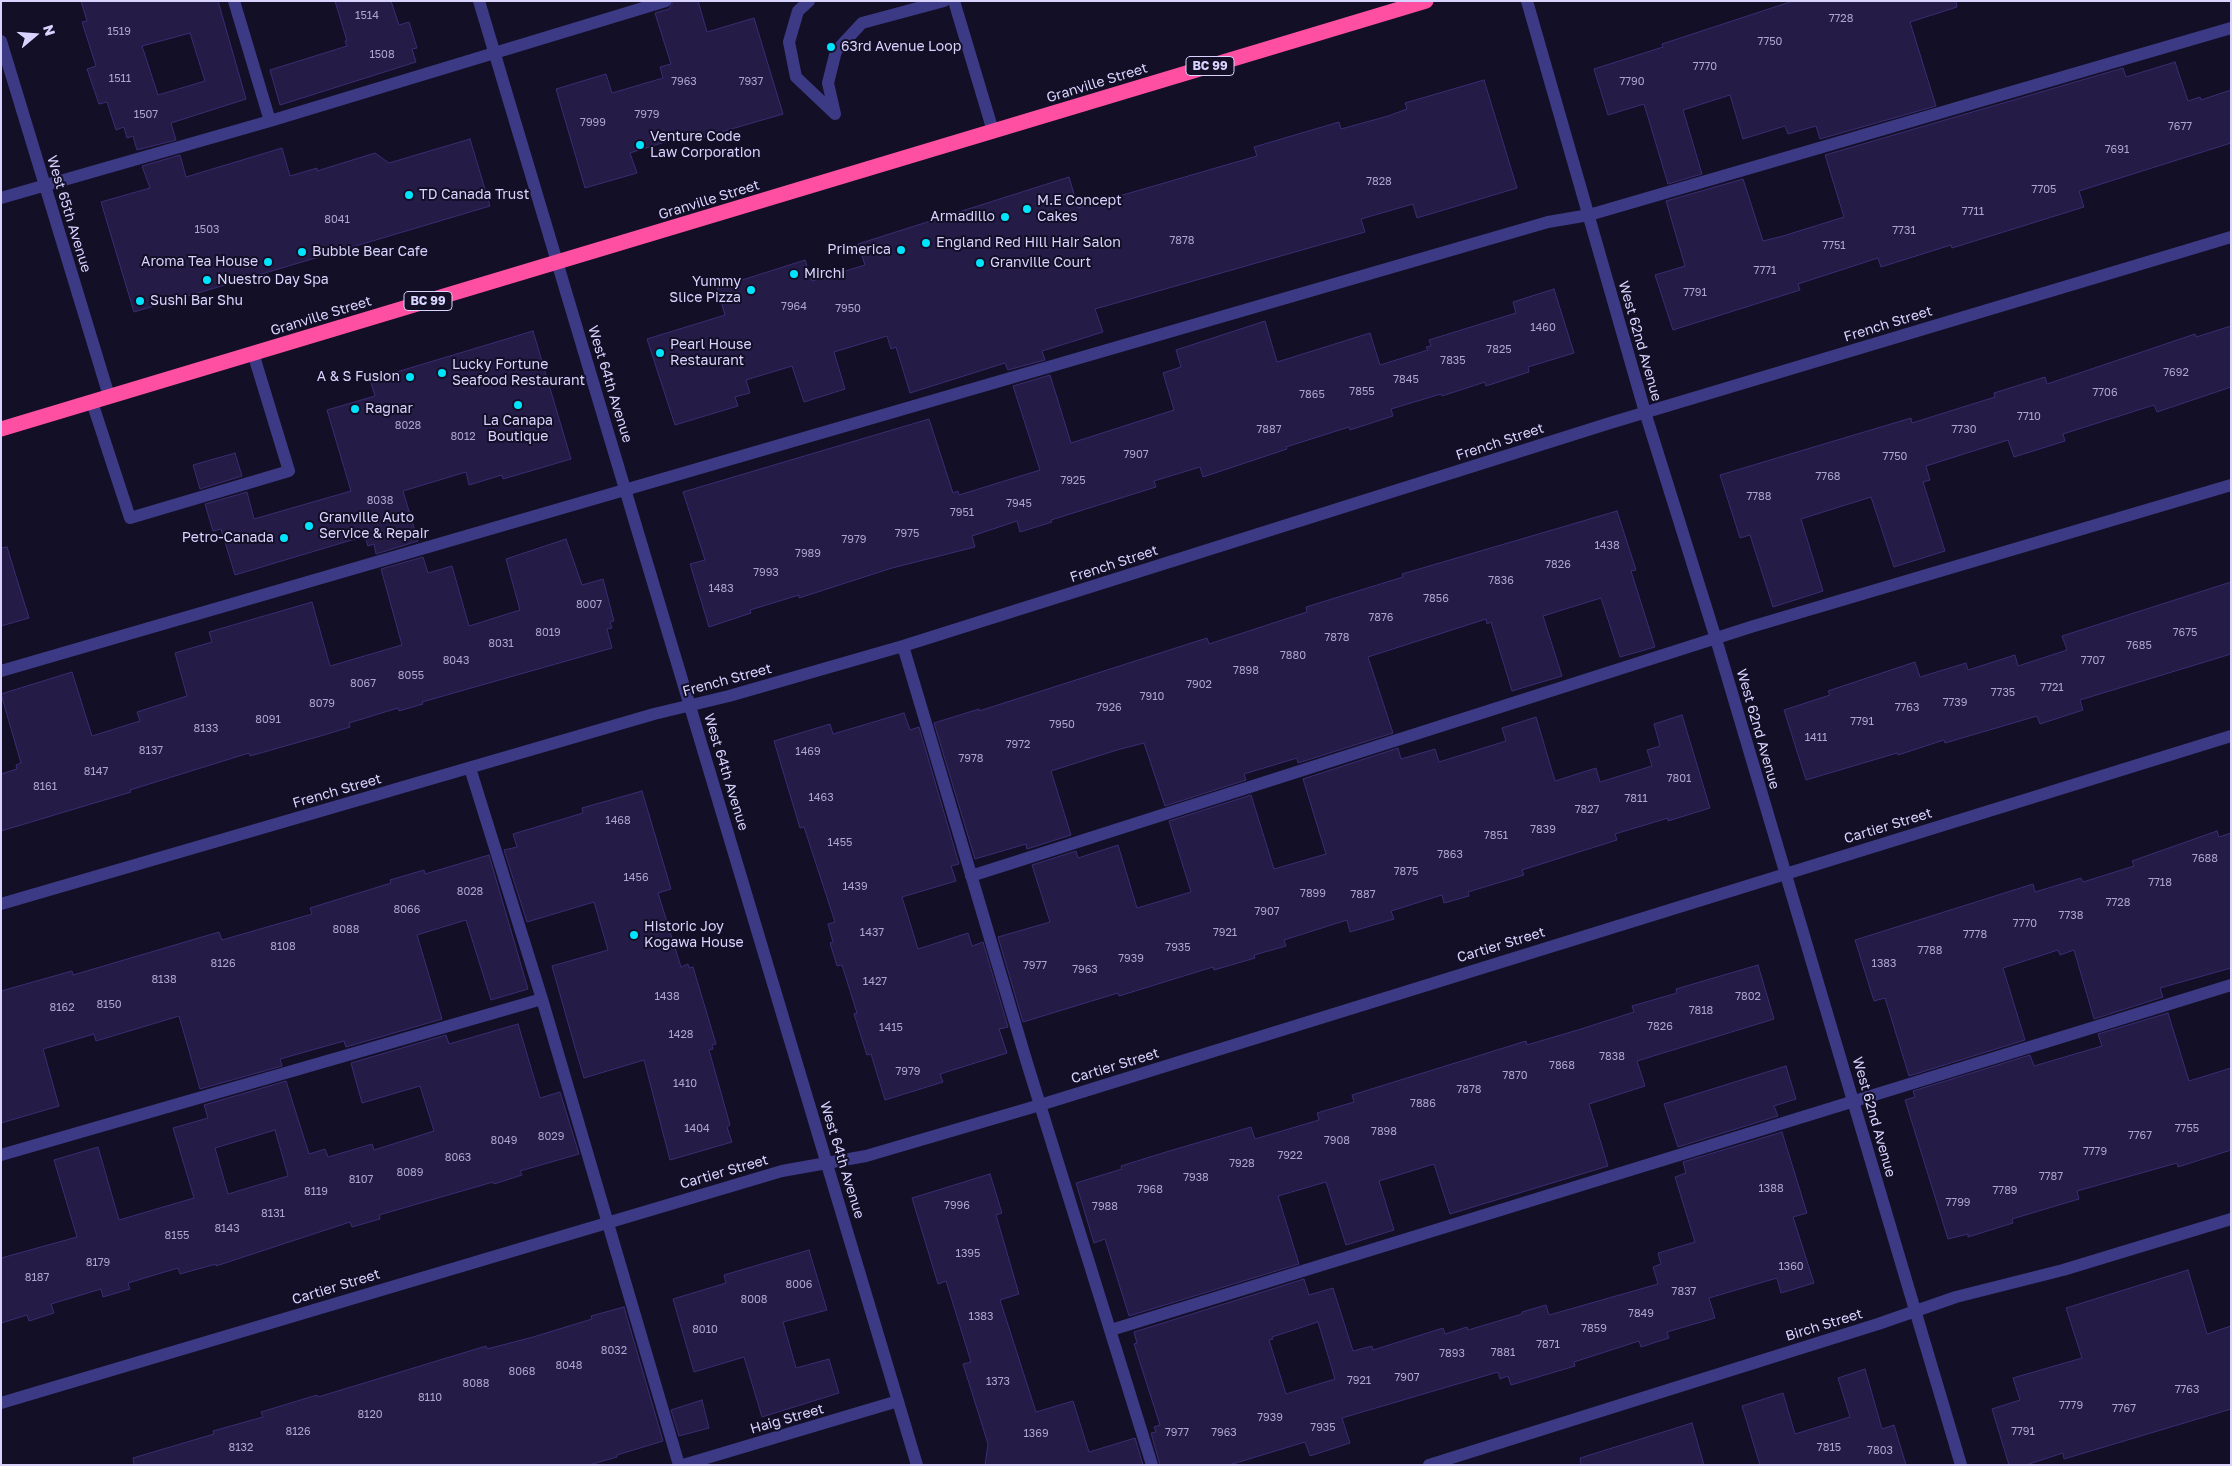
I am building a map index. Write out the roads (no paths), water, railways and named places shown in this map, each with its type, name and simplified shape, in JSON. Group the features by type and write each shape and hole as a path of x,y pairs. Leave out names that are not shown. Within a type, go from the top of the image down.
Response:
{"highway":[{"name":"Granville Street","path":"1,429 1426,1"}],"street":[{"path":"234,1 270,121"},
{"name":"West 64th Avenue","path":"479,1 917,1465"},
{"path":"1,198 270,121 666,1"},
{"path":"809,1 798,11 789,42 796,77 835,114 828,83 836,51 849,37 862,24 944,1"},
{"path":"954,1 993,131"},
{"name":"West 62nd Avenue","path":"1527,1 1645,412 1716,639 1961,1465"},
{"path":"1,671 626,488 1548,222 1589,215 2231,28"},
{"name":"West 65th Avenue","path":"1,41 109,396"},
{"name":"French Street","path":"1,904 654,714 729,696 903,646 1645,412 2231,236"},
{"path":"92,402 130,518 289,471 254,354"},
{"path":"971,876 1716,639 2231,485"},
{"path":"903,646 1040,1105 1152,1465"},
{"name":"Cartier Street","path":"1,1403 790,1169 871,1154 1040,1105 2231,736"},
{"path":"470,768 542,1000 679,1465"},
{"path":"1111,1330 2231,985"},
{"path":"1,1156 542,1000"},
{"name":"Birch Street","path":"1429,1465 1916,1312 1956,1297 2064,1270 2231,1220"},
{"name":"Haig Street","path":"683,1465 898,1401"}],"place":[{"name":"63rd Avenue Loop","path":"831,47"},
{"name":"Venture Code Law Corporation","path":"640,145"},
{"name":"TD Canada Trust","path":"409,195"},
{"name":"M.E Concept Cakes","path":"1027,209"},
{"name":"Armadillo","path":"1005,217"},
{"name":"England Red Hill Hair Salon","path":"926,243"},
{"name":"Primerica","path":"901,250"},
{"name":"Bubble Bear Cafe","path":"302,252"},
{"name":"Aroma Tea House","path":"268,262"},
{"name":"Granville Court","path":"980,263"},
{"name":"Mirchi","path":"794,274"},
{"name":"Nuestro Day Spa","path":"207,280"},
{"name":"Yummy Slice Pizza","path":"751,290"},
{"name":"Sushi Bar Shu","path":"140,301"},
{"name":"Pearl House Restaurant","path":"660,353"},
{"name":"Lucky Fortune Seafood Restaurant","path":"442,373"},
{"name":"A & S Fusion","path":"410,377"},
{"name":"La Canapa Boutique","path":"518,405"},
{"name":"Ragnar","path":"355,409"},
{"name":"Granville Auto Service & Repair","path":"309,526"},
{"name":"Petro-Canada","path":"284,538"},
{"name":"Historic Joy Kogawa House","path":"634,935"}]}
